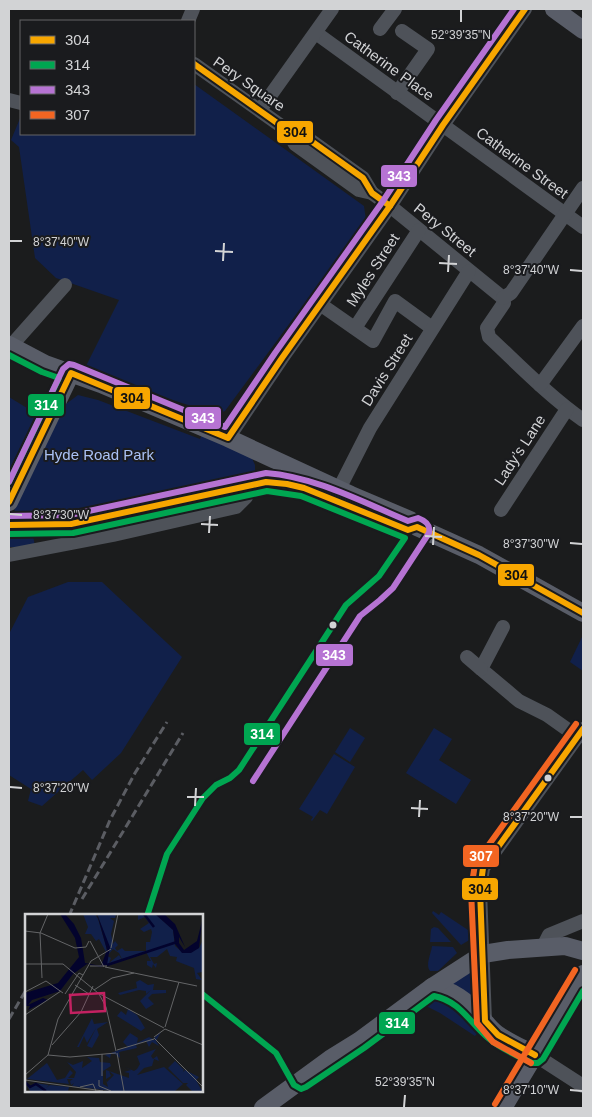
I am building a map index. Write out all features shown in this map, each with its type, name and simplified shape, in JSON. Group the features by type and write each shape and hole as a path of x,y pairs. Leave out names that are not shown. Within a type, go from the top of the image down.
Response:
{"main road":[{"path":"554,9 583,30"},
{"path":"10,346 46,364 228,438 410,520 417,527 479,555 583,613"},
{"path":"9,502 71,373"},
{"path":"258,484 270,476 264,455"},
{"path":"9,525 71,524 258,484 287,484 304,488 408,530 417,527"},
{"path":"263,1108 432,987 484,954 508,950 565,946 583,951"},
{"path":"503,1108 583,974"},
{"path":"432,987 446,990 465,1002 498,1035 535,1055"}],"street":[{"path":"260,110 332,9"},
{"path":"380,29 395,9"},
{"path":"228,438 525,9"},
{"path":"397,93 428,49 402,31"},
{"name":"Catherine Place","path":"316,33 443,126"},
{"name":"Pery Square","path":"195,65 287,130 300,133 363,178 372,193 390,206"},
{"name":"Catherine Street","path":"443,126 583,227"},
{"path":"583,188 511,293 503,298 504,303 487,328 489,337 567,409 583,420"},
{"name":"Pery Street","path":"390,206 503,298"},
{"name":"Myles Street","path":"355,328 419,230"},
{"name":"Davis Street","path":"340,489 370,428 469,271"},
{"path":"10,346 65,285"},
{"path":"320,304 373,341 395,301 432,328"},
{"path":"540,384 583,326"},
{"name":"Lady’s Lane","path":"501,510 567,409"},
{"path":"9,555 113,535 236,507 258,484"},
{"path":"156,505 160,523"},
{"path":"481,668 503,627"},
{"path":"467,657 519,701 580,733 483,868 480,890 484,954 485,1021"},
{"path":"543,947 549,935 583,921"},
{"path":"535,1055 583,1086"}],"green space":[{"path":"195,85 364,206 366,220 225,411 217,414 83,372 119,300 56,278 35,258 19,147 11,140 20,118 20,135 195,135"},
{"name":"Hyde Road Park","path":"78,395 98,400 200,439 204,431 250,454 255,465 255,471 249,476 196,487 172,488 163,493 92,511 56,516 19,516 15,512 14,507 66,404"},
{"path":"9,397 40,416 11,473 9,471"},
{"path":"235,496 236,500 234,502 166,517 164,513 165,510"},
{"path":"148,514 148,521 57,538 53,534 33,535 35,547 9,547 9,534 13,532"},
{"path":"68,582 102,582 182,657 121,753 92,780 83,770 42,806 28,801 31,789 9,775 9,634 28,597"},
{"path":"583,635 583,671 570,662"},
{"path":"350,728 365,738 350,762 335,752"},
{"path":"434,728 452,739 439,760 471,780 456,804 406,773"},
{"path":"334,754 355,767 327,814 320,810 312,821 313,817 299,809"},
{"path":"433,911 439,915 441,912 471,932 471,939 461,945 432,913"},
{"path":"434,927 438,928 451,942 430,942 431,929"},
{"path":"432,946 453,947 457,953 438,971 430,971 428,963"},
{"path":"477,968 478,1000 448,983"},
{"path":"441,1000 454,1005 471,1018 480,1030 475,1036 426,1006 427,1002"}],"railway":[{"path":"70,914 110,820 135,773 167,722"},
{"path":"82,899 183,733"},
{"path":"9,1019 25,992"}],"transit line":[{"name":"343","path":"9,482 63,369 69,364 225,427 514,9"},
{"name":"304","path":"9,502 71,373 228,438 525,9"},
{"name":"304","path":"195,65 287,130 300,133 363,178 372,193 390,206"},
{"name":"314","path":"9,355 42,372 59,378 9,482"},
{"name":"343","path":"9,516 70,515 266,473 285,475 321,485 408,521 418,518 427,524 429,533 393,588 360,616 253,781"},
{"name":"304","path":"9,525 71,524 266,482 287,484 304,488 408,530 417,527 479,555 583,613"},
{"name":"314","path":"9,534 73,533 267,491 301,496 405,538 379,576 346,605 239,770 230,778 216,785 203,798 167,854 148,913"},
{"name":"307","path":"531,1063 493,1042 477,1023 471,890 475,864 576,724"},
{"name":"304","path":"535,1055 498,1035 485,1021 480,890 483,868 583,729"},
{"name":"307","path":"495,1104 575,970"},
{"name":"314","path":"202,994 276,1053 294,1085 301,1089 364,1048 434,996 458,1008 498,1046 532,1063 538,1063 543,1059 583,991"}]}
